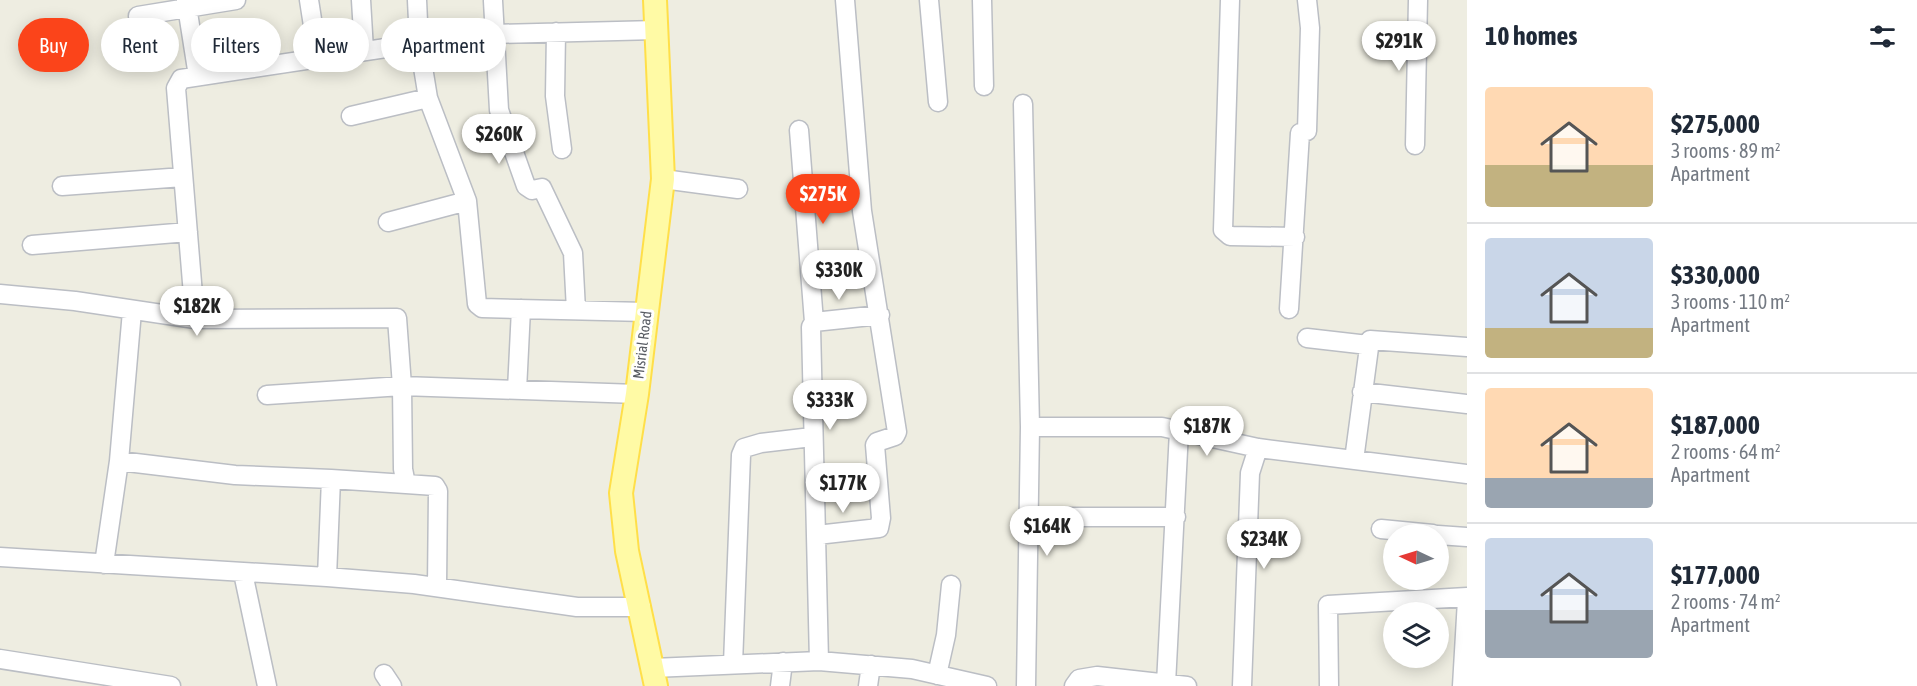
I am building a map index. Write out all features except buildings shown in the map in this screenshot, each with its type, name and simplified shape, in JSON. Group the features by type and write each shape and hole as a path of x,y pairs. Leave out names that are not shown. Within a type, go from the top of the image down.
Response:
{"main road":[{"name":"Misrial Road","path":"655,0 663,178 637,394 621,493 627,551 655,677"}],"street":[{"path":"138,16 187,4 236,0"},
{"path":"309,0 312,18"},
{"path":"361,0 362,18"},
{"path":"417,0 418,18"},
{"path":"817,535 878,529 880,525 875,445 877,442 896,436 897,432 862,211 845,0"},
{"path":"928,0 938,102"},
{"path":"982,0 984,86"},
{"path":"1230,0 1222,230 1230,236 1295,237"},
{"path":"1289,309 1304,132 1310,28 1307,0"},
{"path":"1415,145 1418,0"},
{"path":"493,1 494,18"},
{"path":"187,4 198,76"},
{"path":"506,34 657,30"},
{"path":"556,32 555,96 562,149"},
{"path":"195,319 176,88 181,79 293,62"},
{"path":"424,72 428,98 467,201 477,304 482,308 646,312"},
{"path":"496,72 499,110 526,186 532,190 542,188 573,253 576,310"},
{"path":"351,117 428,98"},
{"path":"1023,104 1030,427 1026,686"},
{"path":"799,130 814,322 811,327 812,436 817,535 819,661"},
{"path":"62,186 183,177"},
{"path":"663,178 738,189"},
{"path":"388,222 467,201"},
{"path":"32,245 188,232"},
{"path":"0,294 75,301 195,319 397,318 402,386 403,469 406,484"},
{"path":"517,390 520,309"},
{"path":"104,564 119,461 132,311"},
{"path":"814,322 880,315"},
{"path":"1307,338 1368,345"},
{"path":"1354,460 1370,340 1467,347"},
{"path":"267,395 402,386 637,394"},
{"path":"1362,392 1467,404"},
{"path":"1030,427 1162,427 1258,448 1467,474"},
{"path":"1166,684 1179,431"},
{"path":"733,664 741,455 744,448 761,443 812,436"},
{"path":"1242,686 1250,473 1258,448"},
{"path":"119,461 235,475 435,486 439,496 437,587"},
{"path":"327,577 331,479"},
{"path":"1029,517 1176,517"},
{"path":"1449,536 1467,537"},
{"path":"0,557 327,577 437,587 578,607 640,607"},
{"path":"243,573 267,686"},
{"path":"928,678 946,635 951,585"},
{"path":"1329,686 1328,605 1467,599 1462,686"},
{"path":"0,658 68,678 171,686"},
{"path":"655,677 733,664 819,661 871,665 928,678 987,686"},
{"path":"780,686 783,662"},
{"path":"868,686 871,665"},
{"path":"1074,686 1079,679 1097,676 1187,686"}]}
